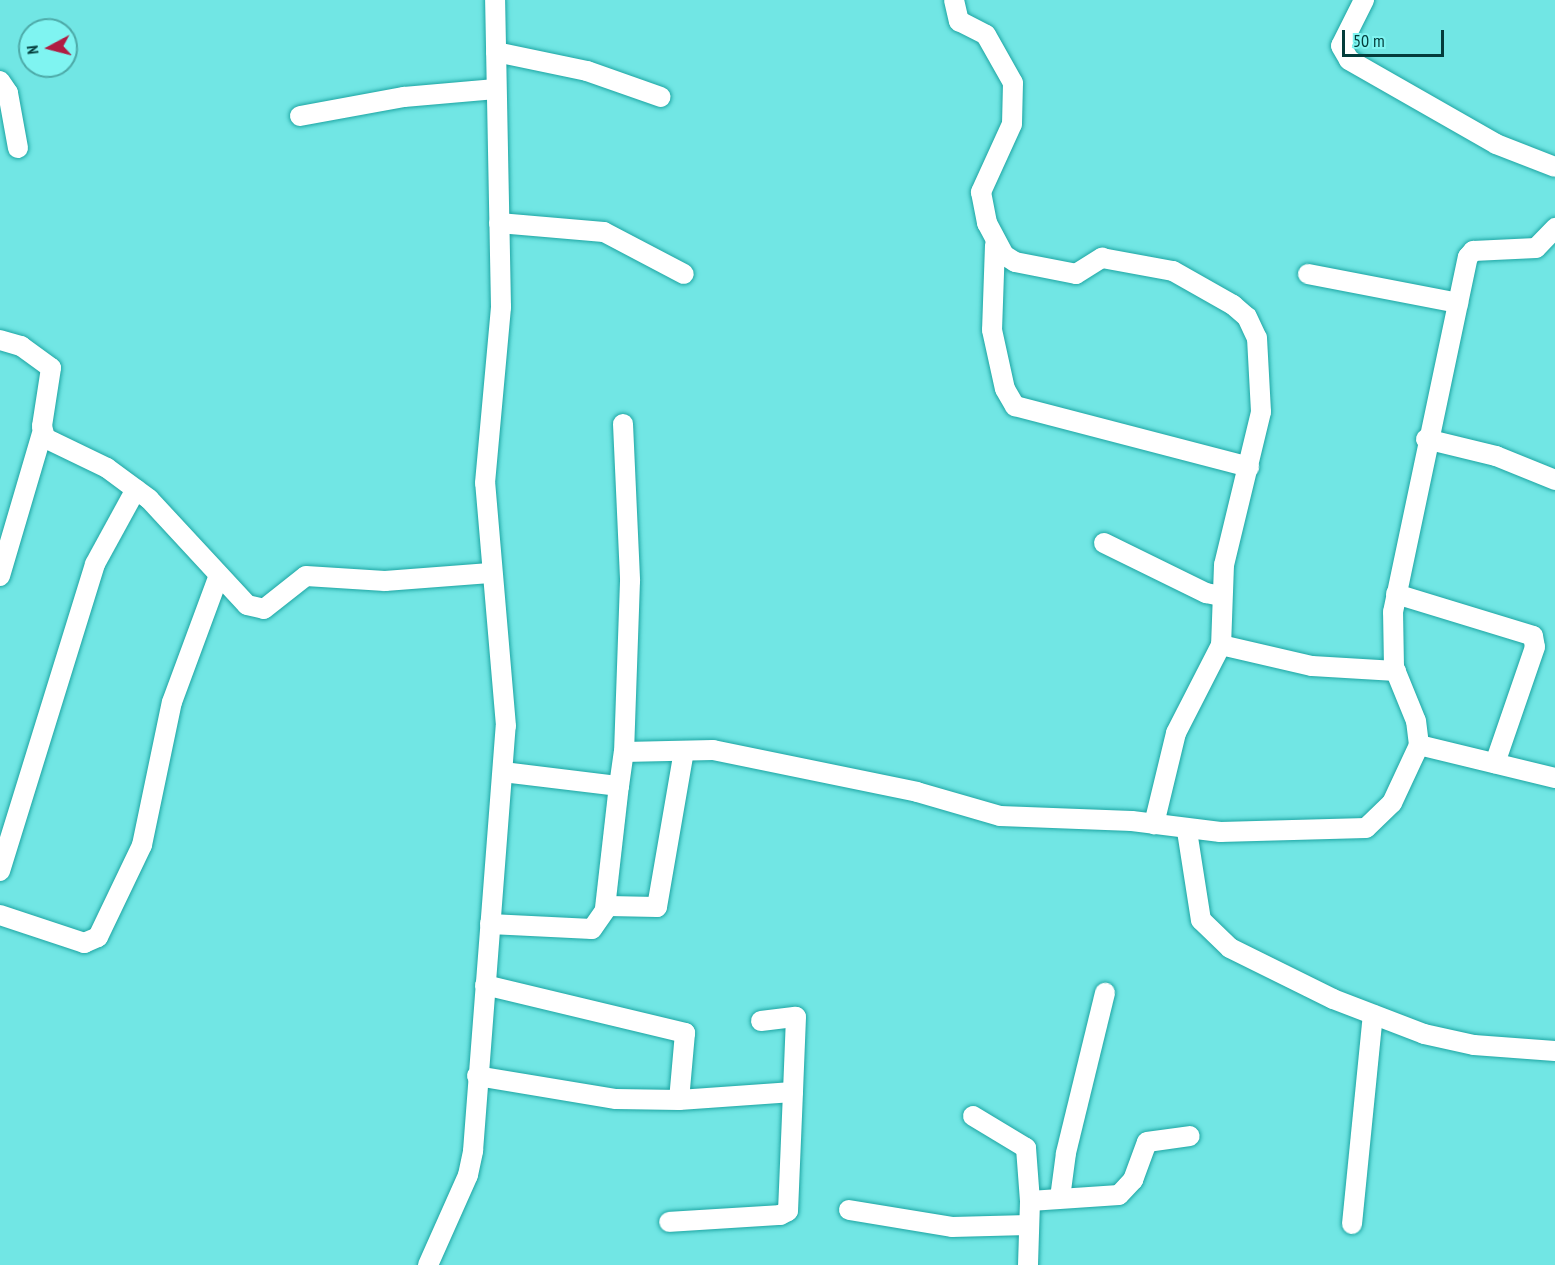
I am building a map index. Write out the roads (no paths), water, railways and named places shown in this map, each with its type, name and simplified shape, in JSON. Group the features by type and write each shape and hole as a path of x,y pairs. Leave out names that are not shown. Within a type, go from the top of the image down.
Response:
{"street":[{"path":"428,1265 468,1175 503,772 504,686 490,573 484,446 501,307 495,0"},
{"path":"954,0 953,13 959,21 986,35 1013,83 1012,124 981,192 996,245 992,330 1005,389 1015,406 1249,467"},
{"path":"1364,0 1341,46 1349,60 1496,144 1555,167"},
{"path":"496,52 587,71 661,97"},
{"path":"0,81 8,93 18,148"},
{"path":"300,116 404,97 496,89"},
{"path":"500,223 604,232 684,274"},
{"path":"624,752 684,751 738,754 917,792 1000,816 1154,824 1187,831 1366,828 1392,803 1419,745 1416,721 1396,671 1391,635 1396,594 1426,439 1458,303 1473,251 1536,248 1555,228"},
{"path":"996,245 1015,262 1065,273 1087,270 1102,258 1173,271 1233,304 1247,317 1257,338 1262,412 1224,565 1221,596 1221,645 1176,733 1154,824"},
{"path":"1308,274 1458,303"},
{"path":"0,340 21,346 51,368 42,433 0,576"},
{"path":"490,924 592,929 605,908 624,752 630,581 623,424"},
{"path":"42,433 136,489 190,540 247,605 264,609 306,576 385,581 490,573"},
{"path":"1426,439 1496,456 1555,480"},
{"path":"0,871 95,564 136,489"},
{"path":"1104,543 1206,593 1221,596"},
{"path":"0,915 84,943 98,938 142,845 172,702 219,575"},
{"path":"1396,594 1533,636 1535,647 1494,763"},
{"path":"1221,645 1312,666 1396,671"},
{"path":"1419,745 1555,778"},
{"path":"605,908 653,909 659,905 684,751"},
{"path":"503,772 619,786"},
{"path":"1187,831 1197,908 1207,931 1239,953 1373,1015 1447,1040 1555,1051"},
{"path":"484,985 682,1031 687,1041 679,1100"},
{"path":"1060,1198 1066,1152 1105,993"},
{"path":"1352,1224 1373,1015"},
{"path":"669,1222 780,1215 788,1211 796,1017 761,1021"},
{"path":"477,1076 616,1099 679,1100 793,1092"},
{"path":"973,1116 1026,1148 1030,1201 1028,1265"},
{"path":"1030,1201 1119,1195 1133,1180 1147,1142 1190,1136"},
{"path":"849,1210 952,1227 1028,1225"}]}
